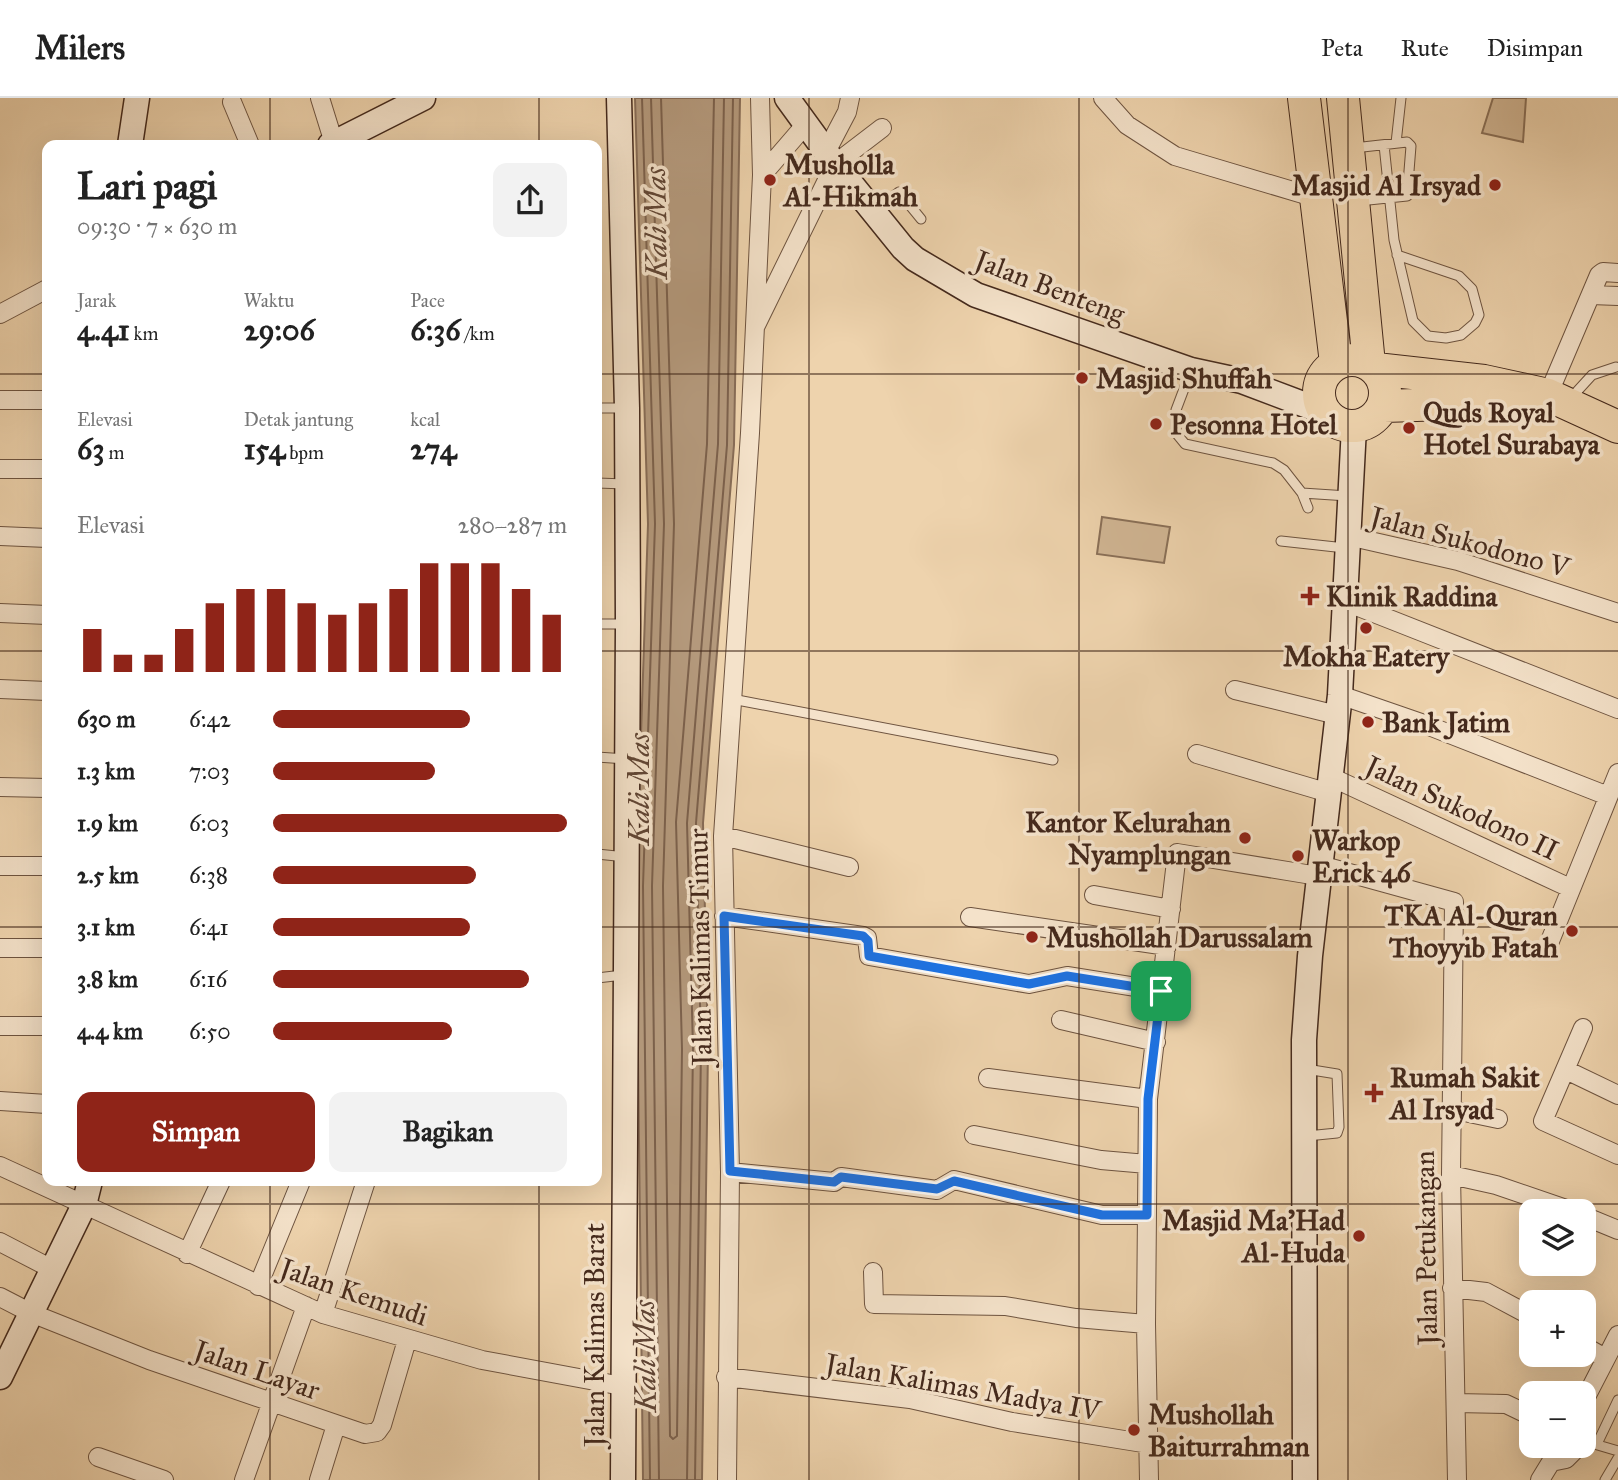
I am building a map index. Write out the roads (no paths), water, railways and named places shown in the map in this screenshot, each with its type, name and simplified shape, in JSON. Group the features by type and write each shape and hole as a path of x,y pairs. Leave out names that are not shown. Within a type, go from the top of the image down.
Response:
{"highway":[{"path":"1304,98 1313,197 1336,363"},
{"path":"1343,98 1357,148 1362,201 1360,257 1373,367 1386,387 1384,406 1372,421 1354,427 1342,426 1324,412 1318,399 1319,385 1325,372 1336,363 1353,359 1373,367 1484,381 1557,399 1618,427"},
{"path":"1323,261 1360,257"},
{"path":"1384,406 1480,403 1524,408 1543,413 1618,449"}],"street":[{"path":"131,140 137,98"},
{"path":"320,98 344,140"},
{"name":"Jalan Kalimas Barat","path":"619,98 628,408 629,759 626,857 623,1480"},
{"name":"Jalan Kalimas Timur","path":"727,1480 730,1171 723,836 730,699 750,433 762,175 760,98"},
{"name":"Jalan Benteng","path":"787,98 830,158 915,259 976,295 1191,370 1242,381 1324,412"},
{"name":"Jalan Kalimas Timur","path":"753,331 830,158 850,98"},
{"path":"1103,98 1127,125 1175,156 1313,197"},
{"path":"234,99 248,140"},
{"path":"347,140 416,99"},
{"path":"762,175 806,124"},
{"path":"830,158 882,128"},
{"path":"1557,399 1591,295 1601,273 1618,273"},
{"path":"0,314 42,292"},
{"path":"1591,295 1618,296"},
{"path":"0,400 42,400"},
{"path":"1306,1480 1304,1069 1310,956 1339,705 1354,427"},
{"path":"0,469 42,469"},
{"path":"0,536 42,538"},
{"name":"Jalan Sukodono V","path":"1348,543 1458,561 1618,613"},
{"path":"1346,602 1618,709"},
{"path":"0,613 42,615"},
{"path":"0,689 42,691"},
{"path":"1235,690 1339,705 1609,806"},
{"name":"Jalan Sukodono II","path":"1197,754 1330,785 1570,888"},
{"path":"1550,941 1570,888 1609,806 1618,773"},
{"path":"0,787 42,788"},
{"path":"723,836 849,867"},
{"path":"1149,1480 1146,1324 1148,1099 1179,852 1319,870"},
{"path":"0,866 42,866"},
{"name":"Jalan Petukangan","path":"1319,870 1454,902 1450,1109 1457,1480"},
{"path":"1094,895 1171,909"},
{"path":"724,916 863,936 868,941 869,956 1029,984 1067,976 1161,991"},
{"path":"970,917 1167,946"},
{"path":"0,948 42,948"},
{"path":"1061,1020 1156,1042"},
{"path":"0,1026 42,1026"},
{"path":"1583,1028 1543,1121 1618,1156"},
{"path":"1566,1070 1618,1095"},
{"path":"988,1078 1148,1099"},
{"path":"0,1101 42,1104"},
{"path":"1450,1109 1498,1119"},
{"path":"974,1135 1101,1160 1147,1164"},
{"name":"Jalan Kemudi","path":"0,1166 42,1179"},
{"path":"730,1171 834,1182 841,1177 937,1189 954,1181 1102,1215 1147,1215"},
{"path":"1451,1175 1496,1185 1537,1199"},
{"name":"Jalan Kemudi","path":"64,1186 87,1193 187,1254 314,1310 407,1340 535,1371 622,1386"},
{"path":"187,1254 220,1186"},
{"path":"258,1286 299,1186"},
{"path":"244,1480 364,1186"},
{"path":"4,1361 31,1313 87,1193"},
{"path":"1596,1221 1618,1230"},
{"path":"0,1242 52,1269"},
{"path":"873,1272 872,1301 883,1304 1005,1306 1076,1318 1146,1324"},
{"path":"1452,1287 1486,1292 1519,1310"},
{"name":"Jalan Layar","path":"0,1297 31,1313 273,1405 372,1435 380,1429 407,1340"},
{"path":"1594,1381 1618,1335"},
{"path":"1596,1353 1605,1358"},
{"name":"Jalan Kalimas Madya IV","path":"726,1377 910,1399 1024,1424 1149,1444"},
{"path":"1456,1403 1506,1404 1519,1410"},
{"path":"319,1480 336,1425"},
{"path":"98,1457 164,1480"},
{"path":"1540,1480 1551,1462 1567,1458"}],"lane":[{"path":"1396,143 1401,98"},
{"path":"1357,148 1407,142 1411,146 1409,190 1405,197 1362,201"},
{"path":"1384,145 1388,199 1397,255 1413,321 1428,337 1446,338 1461,335 1475,323 1479,315 1472,289 1459,276 1397,255"},
{"path":"873,212 899,192 921,219"},
{"path":"1557,399 1591,375 1616,367"},
{"path":"1191,370 1176,410 1176,433 1179,439 1185,444 1273,463 1284,470 1302,493 1308,508"},
{"path":"602,408 628,408"},
{"path":"602,483 628,484"},
{"path":"1302,493 1350,496"},
{"path":"1281,541 1348,543"},
{"path":"602,624 628,624"},
{"path":"730,699 1053,760"},
{"path":"602,757 629,759"},
{"path":"602,855 626,857"},
{"path":"602,977 627,974"},
{"path":"1304,1069 1336,1074 1339,1127 1337,1133 1304,1136"},
{"path":"1596,1429 1618,1400"},
{"path":"1596,1445 1618,1451"},
{"path":"1605,1480 1618,1458"}],"water":[{"name":"Kali Mas","path":"635,98 740,98 734,445 703,823 708,1048 702,1480 643,1480 636,886 648,524"}],"place":[{"name":"Musholla Al-Hikmah","path":"770,180"},
{"name":"Masjid Al Irsyad","path":"1495,185"},
{"name":"Masjid Shuffah","path":"1082,378"},
{"name":"Pesonna Hotel","path":"1156,424"},
{"name":"Quds Royal Hotel Surabaya","path":"1409,428"},
{"name":"Klinik Raddina","path":"1310,596"},
{"name":"Mokha Eatery","path":"1366,628"},
{"name":"Bank Jatim","path":"1368,722"},
{"name":"Kantor Kelurahan Nyamplungan","path":"1245,838"},
{"name":"Warkop Erick 46","path":"1298,856"},
{"name":"TKA Al-Quran Thoyyib Fatah","path":"1572,931"},
{"name":"Mushollah Darussalam","path":"1032,937"},
{"name":"Rumah Sakit Al Irsyad","path":"1374,1093"},
{"name":"Masjid Ma'Had Al-Huda","path":"1359,1236"},
{"name":"Mushollah Baiturrahman","path":"1134,1430"}]}
